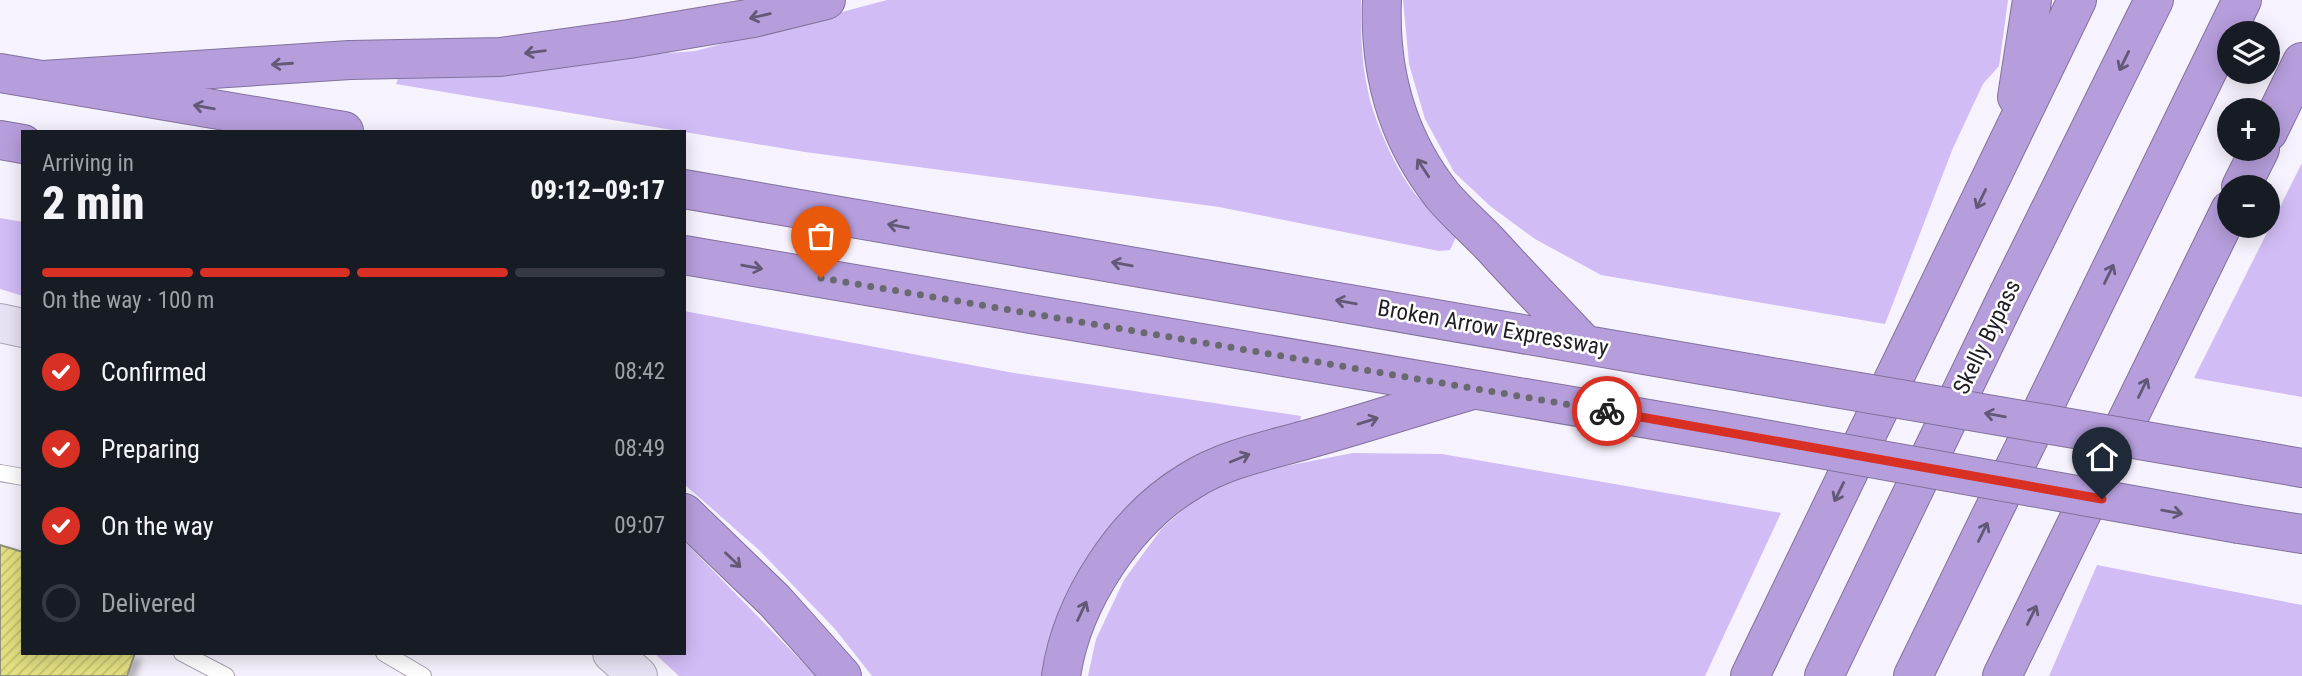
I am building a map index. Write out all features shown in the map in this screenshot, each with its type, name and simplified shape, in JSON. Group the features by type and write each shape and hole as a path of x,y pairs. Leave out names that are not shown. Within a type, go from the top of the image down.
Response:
{"highway":[{"path":"43,80 350,60 500,57 753,18 826,0"},
{"path":"1382,0 1384,63 1391,99 1404,135 1422,167 1444,197 1583,343"},
{"path":"2010,137 2032,0"},
{"path":"1750,676 2077,0"},
{"name":"Skelly Bypass","path":"1824,676 2012,286 2154,0"},
{"path":"1913,676 2242,0"},
{"path":"2280,107 2302,62"},
{"path":"0,74 338,130"},
{"path":"0,141 21,144"},
{"name":"Broken Arrow Expressway","path":"686,189 2302,468"},
{"path":"2002,676 2217,238"},
{"path":"686,255 1478,388 2302,534"},
{"path":"1061,676 1075,627 1096,580 1121,543 1154,508 1190,480 1245,456 1478,388"},
{"path":"686,515 775,601 842,676"}],"street":[{"path":"0,323 21,328"},
{"path":"614,655 638,676"}],"lane":[{"path":"0,473 21,477"},
{"path":"186,655 226,676"},
{"path":"387,655 423,676"}],"shaded area":[{"path":"887,0 1361,0 1365,75 1369,97 1382,135 1411,189 1456,237 1450,250 1439,251 1219,207 805,152 686,132 686,130 396,84 400,73 695,51"},
{"path":"1403,0 2008,0 1999,66 1983,84 1953,148 1885,324 1601,275 1535,239 1490,206 1454,172 1425,119 1409,64"},
{"path":"2302,163 2302,397 2194,378 2264,238 2280,238 2280,207"},
{"path":"0,218 21,222 21,295 0,289"},
{"path":"686,311 1014,373 1301,416 1299,427 1169,474 1043,676 872,676 835,629 759,550 686,486"},
{"path":"1353,453 1442,454 1781,513 1705,676 1088,676 1096,639 1124,580 1162,528 1199,496 1250,473"},
{"path":"686,544 816,676 679,676 656,655 686,655"},
{"path":"2097,565 2302,605 2302,676 2049,676"}],"building":[{"path":"0,545 21,551 21,655 134,655 127,676 0,676"}],"way so far":[{"path":"821,278 1607,411"}],"route":[{"path":"1607,411 2102,499"}]}
